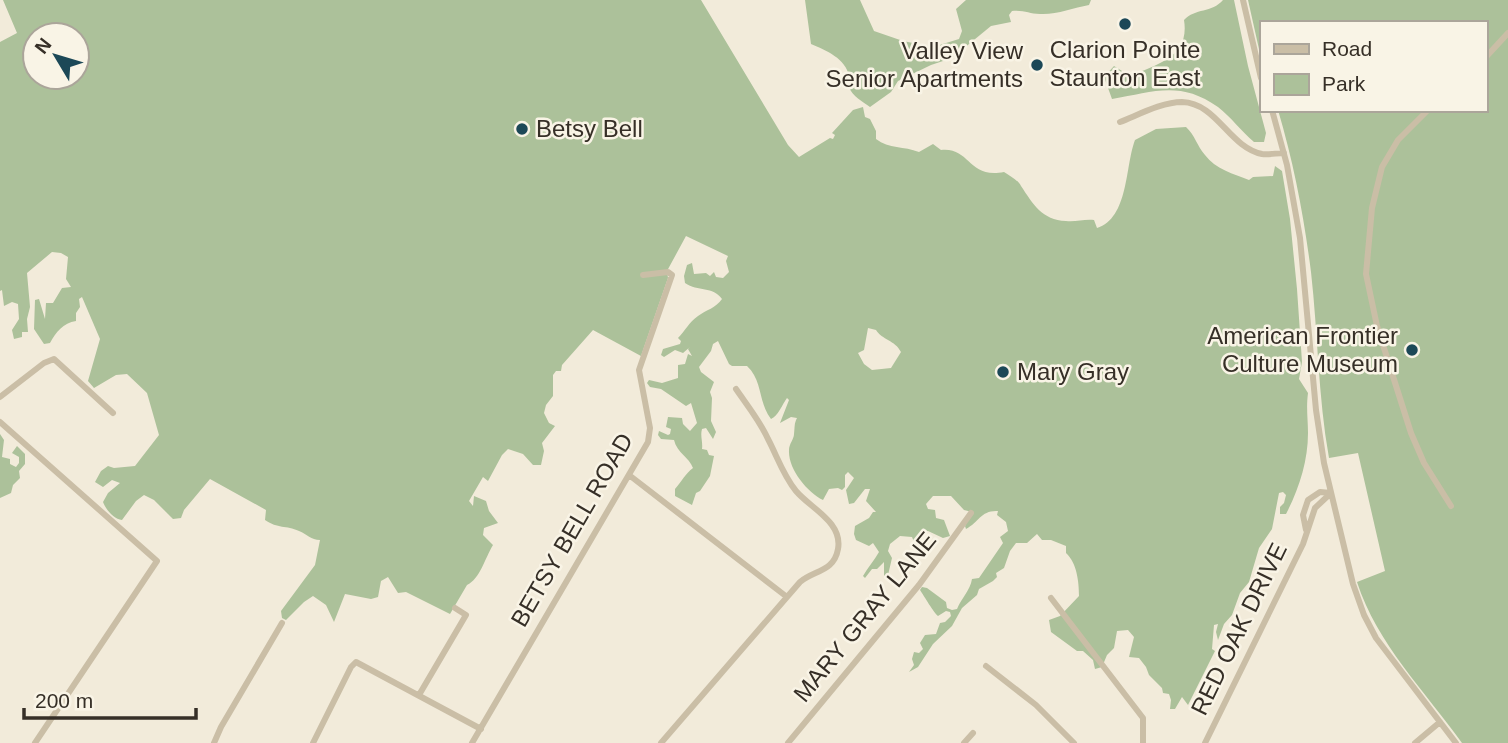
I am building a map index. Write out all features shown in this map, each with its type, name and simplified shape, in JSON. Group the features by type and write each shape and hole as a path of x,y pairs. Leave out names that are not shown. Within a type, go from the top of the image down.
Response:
{"street":[{"path":"1243,0 1260,74"},
{"path":"1487,56 1508,33"},
{"path":"1120,122 1170,104 1189,103 1210,113 1240,142 1260,153 1284,153"},
{"path":"1273,112 1284,153 1300,238 1316,410 1331,493 1355,591 1367,621 1396,665 1456,743"},
{"path":"1426,112 1394,145 1380,171 1370,218 1366,274 1377,326 1410,433 1424,463 1451,506"},
{"name":"BETSY BELL ROAD","path":"472,743 648,442 649,433 639,370 673,278 668,272 643,275"},
{"path":"0,397 44,363 54,359 113,413"},
{"path":"662,743 803,579 822,571 832,563 838,549 838,537 830,523 807,504 791,485 768,439 736,389"},
{"path":"0,422 157,561 35,743"},
{"path":"629,475 787,597"},
{"name":"RED OAK DRIVE","path":"1205,743 1303,544 1306,532 1303,515 1308,500 1320,492 1331,493"},
{"name":"MARY GRAY LANE","path":"788,743 919,585 971,513"},
{"path":"1051,598 1135,704 1143,718 1143,743"},
{"path":"419,695 466,615 455,608"},
{"path":"214,743 282,623"},
{"path":"313,743 352,665 356,662 481,729"},
{"path":"986,666 1036,705 1074,743"},
{"path":"1415,743 1440,722"},
{"path":"964,743 973,733"}],"green space":[{"path":"3,0 701,0 788,145 799,157 830,138 833,139 835,135 832,133 853,110 863,107 865,117 870,119 876,131 876,139 881,142 919,152 933,144 941,150 951,150 983,171 1004,172 1014,178 1039,210 1051,218 1070,221 1094,220 1097,228 1115,214 1120,203 1135,140 1156,129 1186,127 1209,160 1225,170 1249,180 1253,177 1273,176 1275,166 1282,171 1297,289 1302,362 1299,379 1308,393 1308,443 1299,485 1286,514 1280,514 1280,507 1286,495 1279,493 1272,529 1259,548 1249,582 1240,593 1218,640 1218,624 1214,625 1212,649 1215,651 1188,705 1182,697 1175,709 1170,709 1169,694 1163,693 1139,658 1129,657 1134,637 1128,630 1117,631 1114,648 1107,655 1102,667 1095,669 1093,660 1083,651 1077,651 1051,632 1049,620 1060,616 1079,596 1078,579 1073,562 1066,553 1066,546 1051,540 1042,540 1037,534 1027,543 1016,543 1004,568 996,573 997,577 979,589 977,595 962,608 952,626 933,644 918,667 909,672 914,665 914,652 919,653 923,649 920,643 925,635 936,634 940,623 951,616 950,612 946,611 938,616 920,590 922,587 927,588 946,602 947,608 957,609 972,579 979,578 1003,543 1000,537 1008,531 1006,522 997,515 998,511 992,511 966,529 972,512 964,510 951,496 933,496 926,504 928,509 935,510 936,518 944,520 950,536 943,538 928,531 921,532 918,537 920,545 915,544 912,537 900,536 890,544 888,551 892,558 888,575 884,576 884,562 877,569 872,569 865,578 863,576 879,552 873,543 869,546 856,540 854,534 855,526 876,512 866,501 870,489 865,489 854,503 849,504 846,490 854,478 848,472 845,475 845,487 842,490 829,489 823,500 811,491 795,472 790,457 789,448 797,418 791,417 780,423 789,400 787,398 771,419 752,372 747,366 729,364 718,341 713,344 699,367 701,372 714,382 710,392 711,421 716,432 713,439 706,428 702,429 701,434 702,449 714,456 710,476 696,493 692,505 675,496 675,489 693,468 674,440 661,439 659,431 670,434 671,429 666,427 668,417 682,418 683,424 690,431 697,423 691,403 686,406 647,383 649,380 662,383 678,378 678,365 685,364 688,354 692,356 688,349 690,347 683,353 675,350 664,357 661,355 663,349 680,344 678,338 692,321 722,299 714,292 685,283 687,265 692,263 694,274 706,273 710,276 714,272 716,277 723,278 729,272 726,261 728,256 686,236 667,271 668,278 641,356 593,330 562,365 561,371 556,371 553,375 553,396 544,413 549,423 555,426 542,443 544,451 541,465 533,465 523,454 508,449 488,481 483,477 469,501 473,506 474,496 486,501 489,511 498,523 484,528 483,535 493,545 479,573 467,585 450,614 406,592 398,593 388,577 381,581 378,597 371,599 345,594 334,622 326,605 313,596 286,620 282,618 281,611 315,565 320,540 270,523 265,520 266,510 210,479 184,510 181,518 173,519 154,500 144,495 122,520 113,516 106,508 103,502 108,493 120,483 112,480 103,487 95,482 101,471 108,466 135,466 159,435 147,393 127,374 116,375 94,388 88,381 100,339 82,297 79,299 76,321 60,329 50,343 44,344 34,329 35,300 39,299 45,319 46,303 53,303 62,288 71,287 66,279 68,257 52,252 27,273 30,307 28,332 22,332 22,337 14,339 12,330 19,319 18,304 12,302 4,306 2,290 0,291 0,42 17,33","holes":["868,328 876,330 901,352 891,368 872,370 864,364 858,353 864,350"]},
{"path":"805,0 860,0 874,31 933,47 959,39 962,31 956,9 966,0 1091,0 1089,5 1052,13 1012,11 1009,15 1011,22 991,26 952,58 898,81 891,92 870,107 850,90 847,70 840,60 811,44"},
{"path":"1223,0 1234,0 1266,133 1264,142 1254,142 1218,107 1191,93 1166,90 1112,99 1104,77 1114,66 1130,76 1161,63 1177,51 1182,43 1185,33 1184,20"},
{"name":"American Frontier Culture Museum","path":"1248,0 1508,0 1508,743 1462,743 1389,646 1366,605 1357,582 1385,571 1358,453 1329,458 1308,251 1294,170 1279,112 1487,112 1487,21 1260,21 1260,54"},
{"path":"0,434 4,440 2,457 10,459 10,464 16,467 19,457 12,453 17,446 25,454 25,464 19,471 20,478 13,485 11,493 0,498"}],"place":[{"name":"Clarion Pointe Staunton East","path":"1125,24"},
{"name":"Valley View Senior Apartments","path":"1037,65"},
{"name":"Betsy Bell","path":"522,129"},
{"name":"American Frontier Culture Museum","path":"1412,350"},
{"name":"Mary Gray","path":"1003,372"}]}
